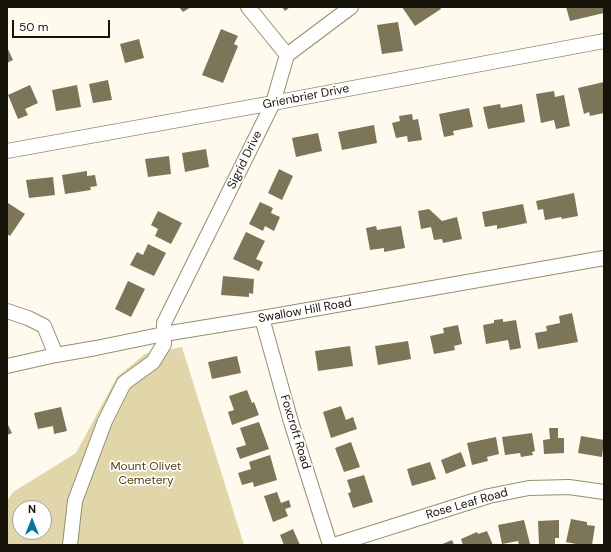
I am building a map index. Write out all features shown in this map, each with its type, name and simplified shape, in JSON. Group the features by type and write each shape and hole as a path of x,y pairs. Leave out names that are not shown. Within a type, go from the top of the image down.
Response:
{"street":[{"path":"248,7 287,55 351,7"},
{"name":"Grienbrier Drive","path":"7,151 604,41"},
{"name":"Sigrid Drive","path":"70,545 75,501 105,421 124,383 153,362 164,344 164,323 273,103 287,55"},
{"name":"Swallow Hill Road","path":"7,366 164,334 604,258"},
{"path":"7,311 28,318 44,326 56,355"},
{"name":"Foxcroft Road","path":"262,318 291,422 330,545"},
{"name":"Rose Leaf Road","path":"334,545 489,496 529,488 569,486 604,492"}],"green space":[{"name":"Mount Olivet Cemetery","path":"182,347 244,545 7,545 7,501 13,492 76,453 117,377 145,354"}],"building":[{"path":"179,7 191,7 183,12"},
{"path":"282,7 290,7 285,11"},
{"path":"402,7 440,7 441,9 415,26"},
{"path":"566,7 604,7 604,13 570,21"},
{"path":"398,22 403,51 382,54 377,25"},
{"path":"221,29 238,36 234,44 238,46 223,83 202,75"},
{"path":"139,39 144,58 125,63 120,44"},
{"path":"7,47 13,60 7,63"},
{"path":"108,80 112,100 93,103 89,84"},
{"path":"604,82 604,113 590,116 589,112 584,114 578,88"},
{"path":"30,85 38,103 25,109 28,115 18,119 8,95"},
{"path":"77,85 81,107 56,111 52,90"},
{"path":"554,91 555,97 564,95 570,126 556,129 554,120 541,123 536,94"},
{"path":"500,104 501,108 522,104 525,122 488,129 483,107"},
{"path":"469,108 473,127 453,131 454,135 444,137 439,114"},
{"path":"412,114 413,120 418,119 422,140 408,142 407,136 396,138 392,123 400,121 399,116"},
{"path":"374,125 377,143 342,150 338,132"},
{"path":"318,133 322,151 296,157 292,138"},
{"path":"206,149 209,167 185,172 182,153"},
{"path":"169,156 171,174 148,177 145,159"},
{"path":"279,169 293,176 282,200 268,193"},
{"path":"87,171 87,176 95,175 97,186 90,187 91,190 65,194 62,175"},
{"path":"53,177 55,195 29,198 26,180"},
{"path":"574,193 578,216 545,220 543,209 538,210 536,201"},
{"path":"260,202 273,208 271,213 280,217 274,231 265,226 263,231 249,224"},
{"path":"7,203 25,214 10,236 7,234"},
{"path":"523,204 527,223 497,229 497,225 485,227 482,212"},
{"path":"429,209 442,221 457,217 462,239 443,243 442,239 434,240 431,227 421,229 418,211"},
{"path":"158,211 182,223 171,244 155,236 158,229 151,225"},
{"path":"376,226 377,230 401,226 405,248 384,252 384,248 370,250 366,228"},
{"path":"246,232 265,241 256,259 263,262 259,271 233,259"},
{"path":"148,244 166,253 154,276 130,265 137,252 143,255"},
{"path":"223,276 254,279 253,294 249,293 249,297 221,295"},
{"path":"128,281 145,289 131,317 115,309"},
{"path":"572,313 578,342 538,349 535,333 547,331 546,326 560,323 559,316"},
{"path":"503,319 503,322 516,320 521,348 510,350 508,340 486,344 483,325 494,323 494,320"},
{"path":"458,325 462,344 454,346 455,350 434,354 430,336 444,333 443,328"},
{"path":"408,341 411,359 378,365 375,346"},
{"path":"350,346 353,366 318,371 315,351"},
{"path":"237,356 241,373 212,379 208,362"},
{"path":"247,390 259,415 232,425 228,412 234,410 229,396"},
{"path":"341,406 346,420 353,417 357,429 331,438 323,412"},
{"path":"61,407 67,431 54,434 53,426 38,429 34,413"},
{"path":"259,422 269,449 240,459 236,448 246,445 240,428"},
{"path":"7,423 12,433 7,435"},
{"path":"549,428 558,428 558,438 564,438 564,453 544,454 543,440 550,439"},
{"path":"532,433 535,451 532,452 533,455 521,457 520,453 505,455 502,437"},
{"path":"581,436 604,440 602,457 578,453"},
{"path":"496,437 499,454 487,457 488,461 472,465 467,443"},
{"path":"351,442 360,467 344,472 335,448"},
{"path":"461,452 466,466 446,474 441,460"},
{"path":"270,455 277,480 254,487 253,482 242,485 238,473 251,469 249,462"},
{"path":"430,462 436,479 412,486 407,469"},
{"path":"364,475 373,502 353,508 348,493 351,492 347,480"},
{"path":"277,492 281,503 289,500 291,507 285,509 288,516 273,522 264,496"},
{"path":"571,519 587,522 587,525 595,526 592,545 581,545 566,542"},
{"path":"524,520 530,544 519,545 518,541 502,544 498,525"},
{"path":"559,520 559,538 555,538 555,545 539,545 538,521"},
{"path":"293,529 300,545 284,545 280,535"},
{"path":"487,531 493,545 463,545 461,539 477,532 478,534"},
{"path":"452,540 454,545 440,545"}]}
